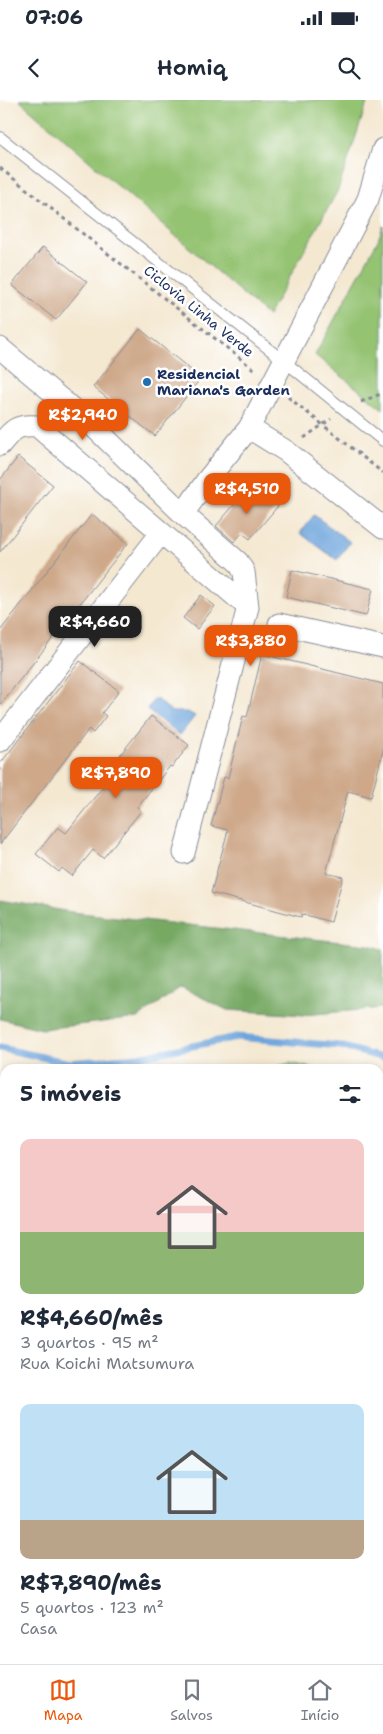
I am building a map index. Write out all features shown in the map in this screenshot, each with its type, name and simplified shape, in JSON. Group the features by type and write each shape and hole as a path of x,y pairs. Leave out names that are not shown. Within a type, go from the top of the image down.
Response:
{"street":[{"path":"183,514 207,480 249,428 368,200 383,149"},
{"path":"0,348 93,426 183,514 238,562 244,572 248,607 184,853"},
{"path":"0,445 11,431 24,425 37,426 248,607"},
{"path":"249,428 286,451 383,528"},
{"path":"0,741 161,532"},
{"path":"279,624 383,647"}],"lane":[{"path":"0,137 383,441"}],"path":[{"name":"Ciclovia Linha Verde","path":"0,168 383,473"}],"green space":[{"path":"19,100 368,100 338,190 268,316"},
{"path":"383,226 383,409 315,355 378,240"},
{"path":"0,900 72,912 368,945 383,949 383,1008 304,1015 227,1010 181,987 138,1018 42,1029 0,1019"}],"water":[{"path":"314,515 350,542 337,560 300,533"},
{"path":"155,698 172,712 188,712 195,716 180,735 147,710"}],"building":[{"path":"43,247 87,282 56,320 12,285"},
{"name":"Residencial Mariana's Garden","path":"140,329 201,378 155,436 93,387"},
{"path":"18,457 53,485 0,552 0,480"},
{"path":"252,484 278,506 250,539 242,533 234,542 216,526"},
{"path":"92,514 128,543 0,705 0,631"},
{"path":"292,570 373,589 366,616 286,597"},
{"path":"201,595 215,606 197,629 183,618"},
{"path":"262,654 383,684 383,751 371,797 348,791 326,873 343,877 331,922 302,914 301,917 211,893 228,830 211,826 224,777 228,778 243,716 247,717"},
{"path":"80,661 119,691 102,713 106,716 93,733 89,729 0,844 0,764"},
{"path":"151,716 189,745 137,807 141,811 103,858 93,850 72,876 62,868 59,872 36,854 58,827 66,833 106,783 101,779"}],"waterway":[{"path":"0,1048 70,1063 138,1057 237,1037 340,1046 383,1058"}],"place":[{"name":"Residencial Mariana's Garden","path":"147,382"}]}
